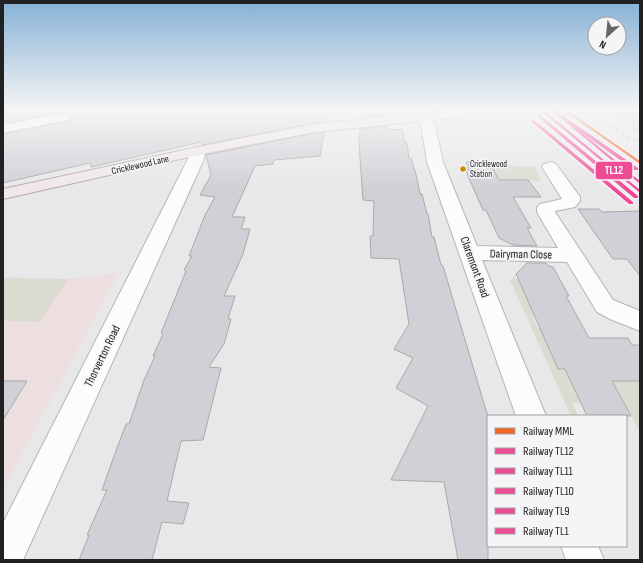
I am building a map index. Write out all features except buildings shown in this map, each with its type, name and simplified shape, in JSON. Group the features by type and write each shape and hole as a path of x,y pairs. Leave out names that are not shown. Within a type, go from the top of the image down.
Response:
{"main road":[{"name":"Cricklewood Lane","path":"3,194 198,151 273,136"}],"street":[{"name":"Claremont Road","path":"429,136 435,162 530,415"},
{"name":"Thorverton Road","path":"4,560 196,159 198,151"},
{"name":"Dairyman Close","path":"550,167 571,197 571,201 568,204 550,206 546,208 546,212 605,306 618,313 640,321"},
{"name":"Dairyman Close","path":"469,253 574,256"},
{"path":"579,547 585,560"}],"shaded area":[{"path":"489,162 501,162 513,166 535,166 541,181 500,181"},
{"path":"119,273 3,489 3,277 68,279"},
{"path":"513,277 519,280 538,315 532,316 538,328 543,329 558,369 565,369 581,403 572,403 578,415 571,415 510,280"},
{"path":"3,278 68,279 39,322 3,321"},
{"path":"612,381 640,381 640,432"}],"railway":[{"path":"628,136 640,144"}],"rail line":[{"name":"TL9","path":"551,136 631,203"},
{"name":"TL11","path":"563,136 636,197"},
{"name":"TL12","path":"573,136 640,192"},
{"name":"TL10","path":"584,136 640,183"},
{"name":"TL1","path":"590,136 636,169"},
{"name":"MML","path":"602,136 640,163"}],"place":[{"name":"Cricklewood Station","path":"463,169"}]}
